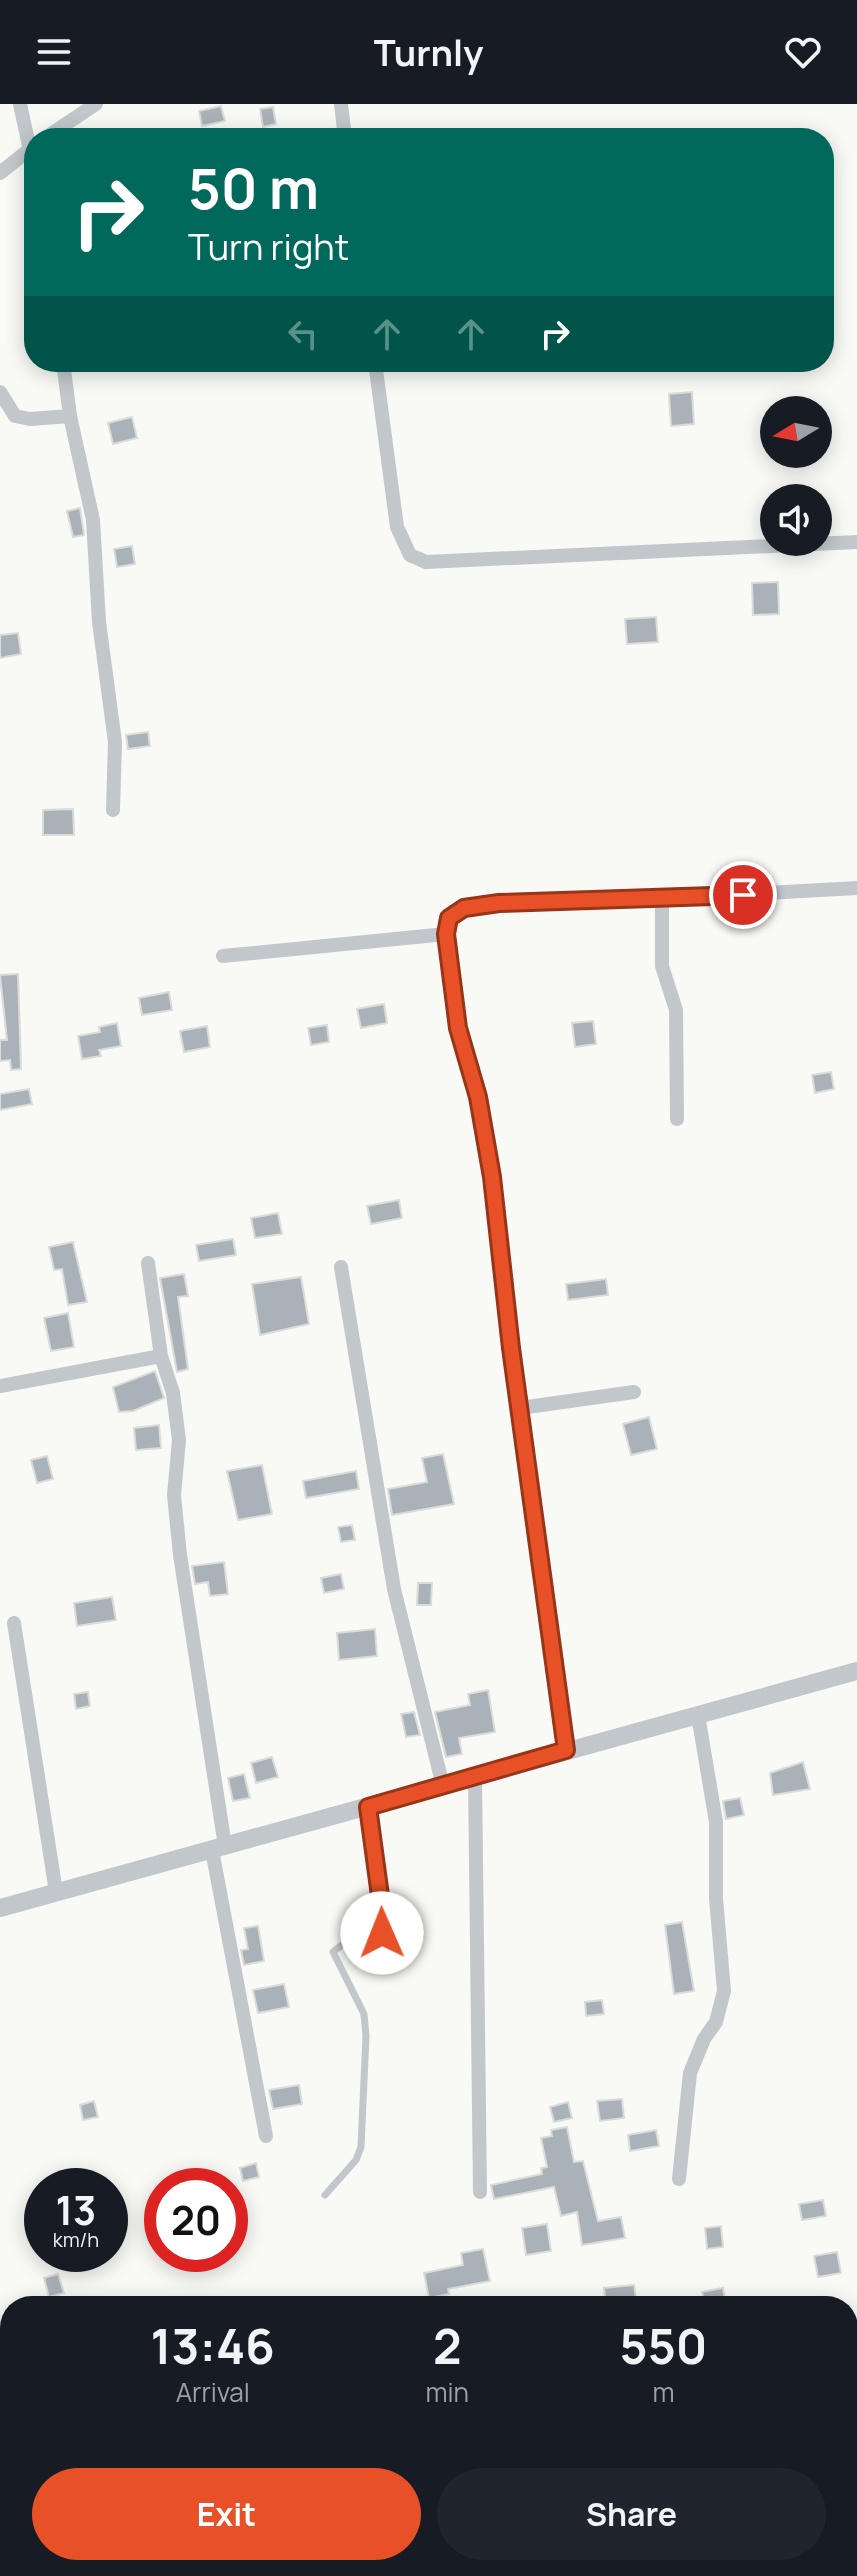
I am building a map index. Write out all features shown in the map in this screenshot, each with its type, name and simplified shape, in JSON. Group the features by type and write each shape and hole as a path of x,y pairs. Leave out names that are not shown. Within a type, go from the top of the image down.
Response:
{"street":[{"path":"20,104 27,128"},
{"path":"60,128 96,104"},
{"path":"341,104 344,128"},
{"path":"0,173 24,154"},
{"path":"64,372 70,416 93,520 99,622 115,742 113,810"},
{"path":"376,372 397,527 410,555 426,562 857,542"},
{"path":"0,392 15,416 30,419 70,416"},
{"path":"566,1750 492,1177 478,1097 458,1028 446,934 449,918 464,908 499,903 662,899 857,888"},
{"path":"662,899 662,966 676,1010 677,1119"},
{"path":"223,956 446,934"},
{"path":"148,1263 161,1356 173,1393 179,1440 174,1495 218,1848 266,2136"},
{"path":"341,1267 394,1589 443,1786"},
{"path":"0,1386 161,1356"},
{"path":"520,1408 634,1392"},
{"path":"14,1623 56,1892"},
{"path":"0,1908 857,1671"},
{"path":"679,2179 690,2073 704,2039 716,2022 724,1991 716,1898 716,1822 698,1715"},
{"path":"475,1778 480,2192"}],"lane":[{"path":"325,2195 356,2160 361,2147 366,2036 364,2014 333,1952 343,1944 378,1937 382,1933 383,1918 368,1807"}],"building":[{"path":"221,106 225,121 202,126 199,111"},
{"path":"273,107 276,124 263,127 260,109"},
{"path":"692,392 694,424 671,426 669,394"},
{"path":"132,417 137,438 113,444 108,423"},
{"path":"80,508 84,535 73,537 67,511"},
{"path":"132,546 135,564 117,567 114,549"},
{"path":"778,582 779,614 753,615 752,583"},
{"path":"656,617 658,642 627,644 625,619"},
{"path":"18,633 21,654 0,658 0,635"},
{"path":"148,732 150,746 128,749 126,735"},
{"path":"73,809 74,835 43,835 43,810"},
{"path":"18,974 21,1069 11,1070 10,1060 0,1061 0,1040 7,1040 0,975"},
{"path":"169,992 172,1010 142,1015 139,998"},
{"path":"384,1004 387,1023 361,1028 357,1009"},
{"path":"593,1021 596,1044 575,1047 572,1023"},
{"path":"117,1023 121,1046 99,1050 101,1056 82,1059 78,1036 100,1032 99,1027"},
{"path":"327,1025 329,1042 311,1045 308,1028"},
{"path":"207,1026 210,1047 184,1052 180,1031"},
{"path":"831,1072 834,1089 815,1093 812,1075"},
{"path":"29,1089 32,1104 0,1110 0,1094"},
{"path":"399,1200 402,1218 371,1224 367,1206"},
{"path":"278,1213 282,1234 255,1238 251,1218"},
{"path":"233,1239 236,1255 199,1261 196,1245"},
{"path":"73,1242 87,1302 68,1305 62,1269 54,1270 49,1247"},
{"path":"184,1274 188,1296 178,1297 188,1369 177,1372 160,1278"},
{"path":"301,1277 309,1324 260,1335 252,1284"},
{"path":"606,1279 608,1295 568,1300 566,1284"},
{"path":"68,1313 74,1347 51,1351 44,1318"},
{"path":"155,1371 164,1398 133,1411 119,1412 113,1387"},
{"path":"649,1417 657,1449 631,1455 623,1424"},
{"path":"159,1425 161,1448 136,1450 134,1428"},
{"path":"443,1454 454,1504 392,1515 388,1489 427,1482 422,1458"},
{"path":"47,1456 53,1479 37,1483 31,1460"},
{"path":"262,1465 272,1514 238,1520 227,1471"},
{"path":"356,1471 359,1489 306,1498 303,1481"},
{"path":"352,1525 355,1540 341,1542 338,1527"},
{"path":"224,1562 228,1594 210,1596 208,1582 195,1584 192,1566"},
{"path":"341,1574 344,1589 324,1593 321,1578"},
{"path":"418,1583 432,1583 431,1605 417,1605"},
{"path":"112,1597 116,1620 77,1626 74,1603"},
{"path":"375,1629 377,1656 339,1660 337,1633"},
{"path":"488,1690 495,1732 459,1738 462,1754 446,1757 435,1712 470,1705 468,1694"},
{"path":"88,1692 90,1706 76,1709 74,1694"},
{"path":"414,1712 420,1735 406,1737 401,1714"},
{"path":"272,1757 278,1777 256,1783 251,1763"},
{"path":"803,1762 810,1789 773,1795 770,1773"},
{"path":"244,1774 250,1798 233,1801 228,1778"},
{"path":"740,1798 744,1815 726,1819 723,1801"},
{"path":"682,1922 694,1991 674,1994 665,1925"},
{"path":"258,1926 264,1961 244,1965 241,1950 248,1949 244,1928"},
{"path":"284,1984 289,2007 258,2013 253,1990"},
{"path":"602,2000 604,2014 586,2016 585,2002"},
{"path":"299,2085 302,2104 273,2109 269,2090"},
{"path":"622,2099 624,2118 600,2121 597,2101"},
{"path":"94,2101 98,2117 83,2120 80,2105"},
{"path":"568,2102 572,2118 554,2122 550,2107"},
{"path":"567,2127 574,2162 583,2161 598,2221 621,2217 625,2238 582,2245 577,2212 561,2216 554,2187 494,2199 491,2185 542,2174 541,2168 547,2167 541,2138 552,2136 551,2130"},
{"path":"656,2130 659,2146 630,2151 628,2135"},
{"path":"256,2163 259,2177 248,2180 248,2168 240,2168"},
{"path":"823,2200 826,2216 802,2220 799,2204"},
{"path":"547,2224 551,2251 526,2255 522,2228"},
{"path":"721,2226 723,2247 707,2249 705,2228"},
{"path":"483,2249 490,2281 448,2289 449,2294 429,2296 424,2273 463,2265 461,2253"},
{"path":"837,2252 841,2273 818,2277 814,2256"},
{"path":"58,2274 64,2293 49,2296 44,2278"},
{"path":"634,2285 636,2296 605,2296 604,2288"},
{"path":"723,2288 724,2296 703,2296 702,2292"}],"route":[{"path":"382,1933 378,1867 368,1807 566,1750 511,1348 492,1177 478,1097 458,1028 446,934 449,918 464,908 499,903 743,895"}]}
